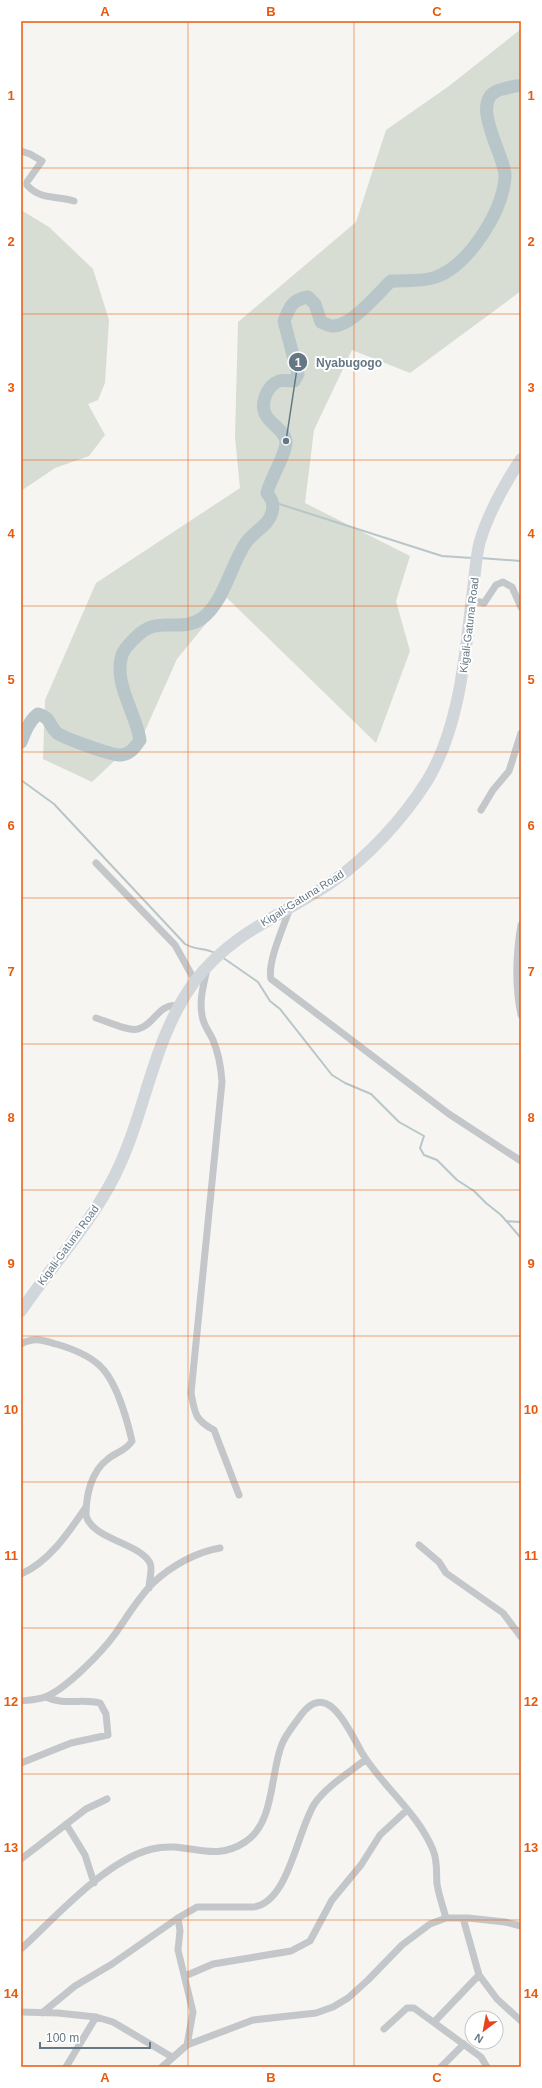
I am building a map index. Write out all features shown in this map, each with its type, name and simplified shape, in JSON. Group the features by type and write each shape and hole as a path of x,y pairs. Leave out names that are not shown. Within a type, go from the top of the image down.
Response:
{"highway":[{"name":"Kigali-Gatuna Road","path":"21,1311 38,1285 79,1234 116,1174 136,1122 156,1056 179,1006 195,981 208,965 230,944 346,872 382,837 405,811 427,780 440,754 455,708 462,674 479,544 487,519 504,485 521,458"}],"street":[{"path":"21,151 42,161 28,178 27,185 29,188 44,196 54,199 64,198 74,201"},
{"path":"472,600 484,604 496,585 503,582 512,587 521,607"},
{"path":"481,810 492,790 509,771 521,733"},
{"path":"96,863 175,945 195,981"},
{"path":"290,907 269,974 270,979 448,1114 521,1160"},
{"path":"521,925 518,1002 521,1015"},
{"path":"208,965 201,1003 202,1015 204,1025 213,1040 220,1060 222,1082 191,1393 196,1417 201,1423 214,1430 239,1495"},
{"path":"96,1018 132,1030 139,1029 164,1007 172,1005 179,1006"},
{"path":"21,1344 29,1340 43,1339 89,1358 100,1366 116,1393 132,1441 128,1447 107,1459 90,1483 86,1507 87,1520 95,1528 135,1551 150,1563 149,1588"},
{"path":"21,1574 54,1549 86,1507"},
{"path":"419,1545 439,1562 446,1573 452,1578 503,1614 521,1637"},
{"path":"21,1701 46,1697 67,1683 102,1650 149,1588 164,1573 182,1562 211,1550 220,1548"},
{"path":"21,1763 71,1744 108,1735 106,1714 100,1703 93,1701 56,1702 46,1697"},
{"path":"21,1949 72,1900 124,1861 151,1849 175,1846 223,1853 238,1847 249,1840 256,1832 269,1800 282,1744 303,1712 315,1702 327,1704 341,1717 366,1759 419,1824 434,1852 440,1897 446,1918"},
{"path":"42,2013 75,1986 197,1907 261,1906 285,1880 300,1833 315,1804 325,1793 366,1759"},
{"path":"21,1858 86,1809 108,1799"},
{"path":"185,1976 214,1964 290,1951 310,1941 332,1900 361,1865 380,1835 407,1810"},
{"path":"66,1824 86,1854 94,1883"},
{"path":"178,1918 180,1931 178,1950 193,2012 187,2045"},
{"path":"162,2067 172,2056 187,2045 253,2020 316,2013 333,2007 348,1998 402,1945 430,1924 446,1918 463,1918 486,1919 521,1926"},
{"path":"463,1918 479,1975 497,1999 521,2021"},
{"path":"435,2021 479,1975"},
{"path":"384,2029 401,2012 411,2006 435,2021 464,2044 441,2067"},
{"path":"21,2012 58,2013 96,2017 123,2026 172,2056"},
{"path":"66,2067 96,2017"},
{"path":"472,2050 481,2057 486,2067"}],"shaded area":[{"path":"521,29 521,291 410,373 352,350 314,430 305,503 410,556 396,601 410,651 376,743 227,598 177,659 144,733 92,782 43,759 45,700 96,583 240,488 235,437 238,322 356,222 386,130 449,86"},
{"path":"21,210 49,227 93,269 109,320 105,383 98,400 88,404 105,435 89,456 55,468 21,491"}],"waterway":[{"path":"21,742 30,723 38,714 46,718 57,733 69,739 116,755 130,752 140,740 120,676 120,666 124,651 127,646 143,631 151,627 193,623 201,619 209,612 221,594 245,544 268,521 272,512 272,502 267,493 284,452 286,441 281,431 267,417 264,402 267,392 274,384 279,381 294,381 298,374 284,321 290,308 298,300 308,297 315,304 321,322 331,326 339,325 347,322 355,316 391,281 431,279 448,271 460,261 482,236 491,221 503,192 505,178 504,168 490,129 487,115 487,103 492,94 503,89 521,86"},
{"path":"273,502 442,556 472,558"},
{"path":"480,558 521,561"},
{"path":"21,780 54,804 185,944 215,953"},
{"path":"222,957 258,982 270,1001 280,1009 332,1075 345,1083 371,1094 399,1122 424,1136 420,1148 424,1155 437,1160 457,1180 474,1191 501,1215 521,1238"},
{"path":"506,1221 521,1222"}],"place":[{"name":"Nyabugogo","path":"286,441"}]}
